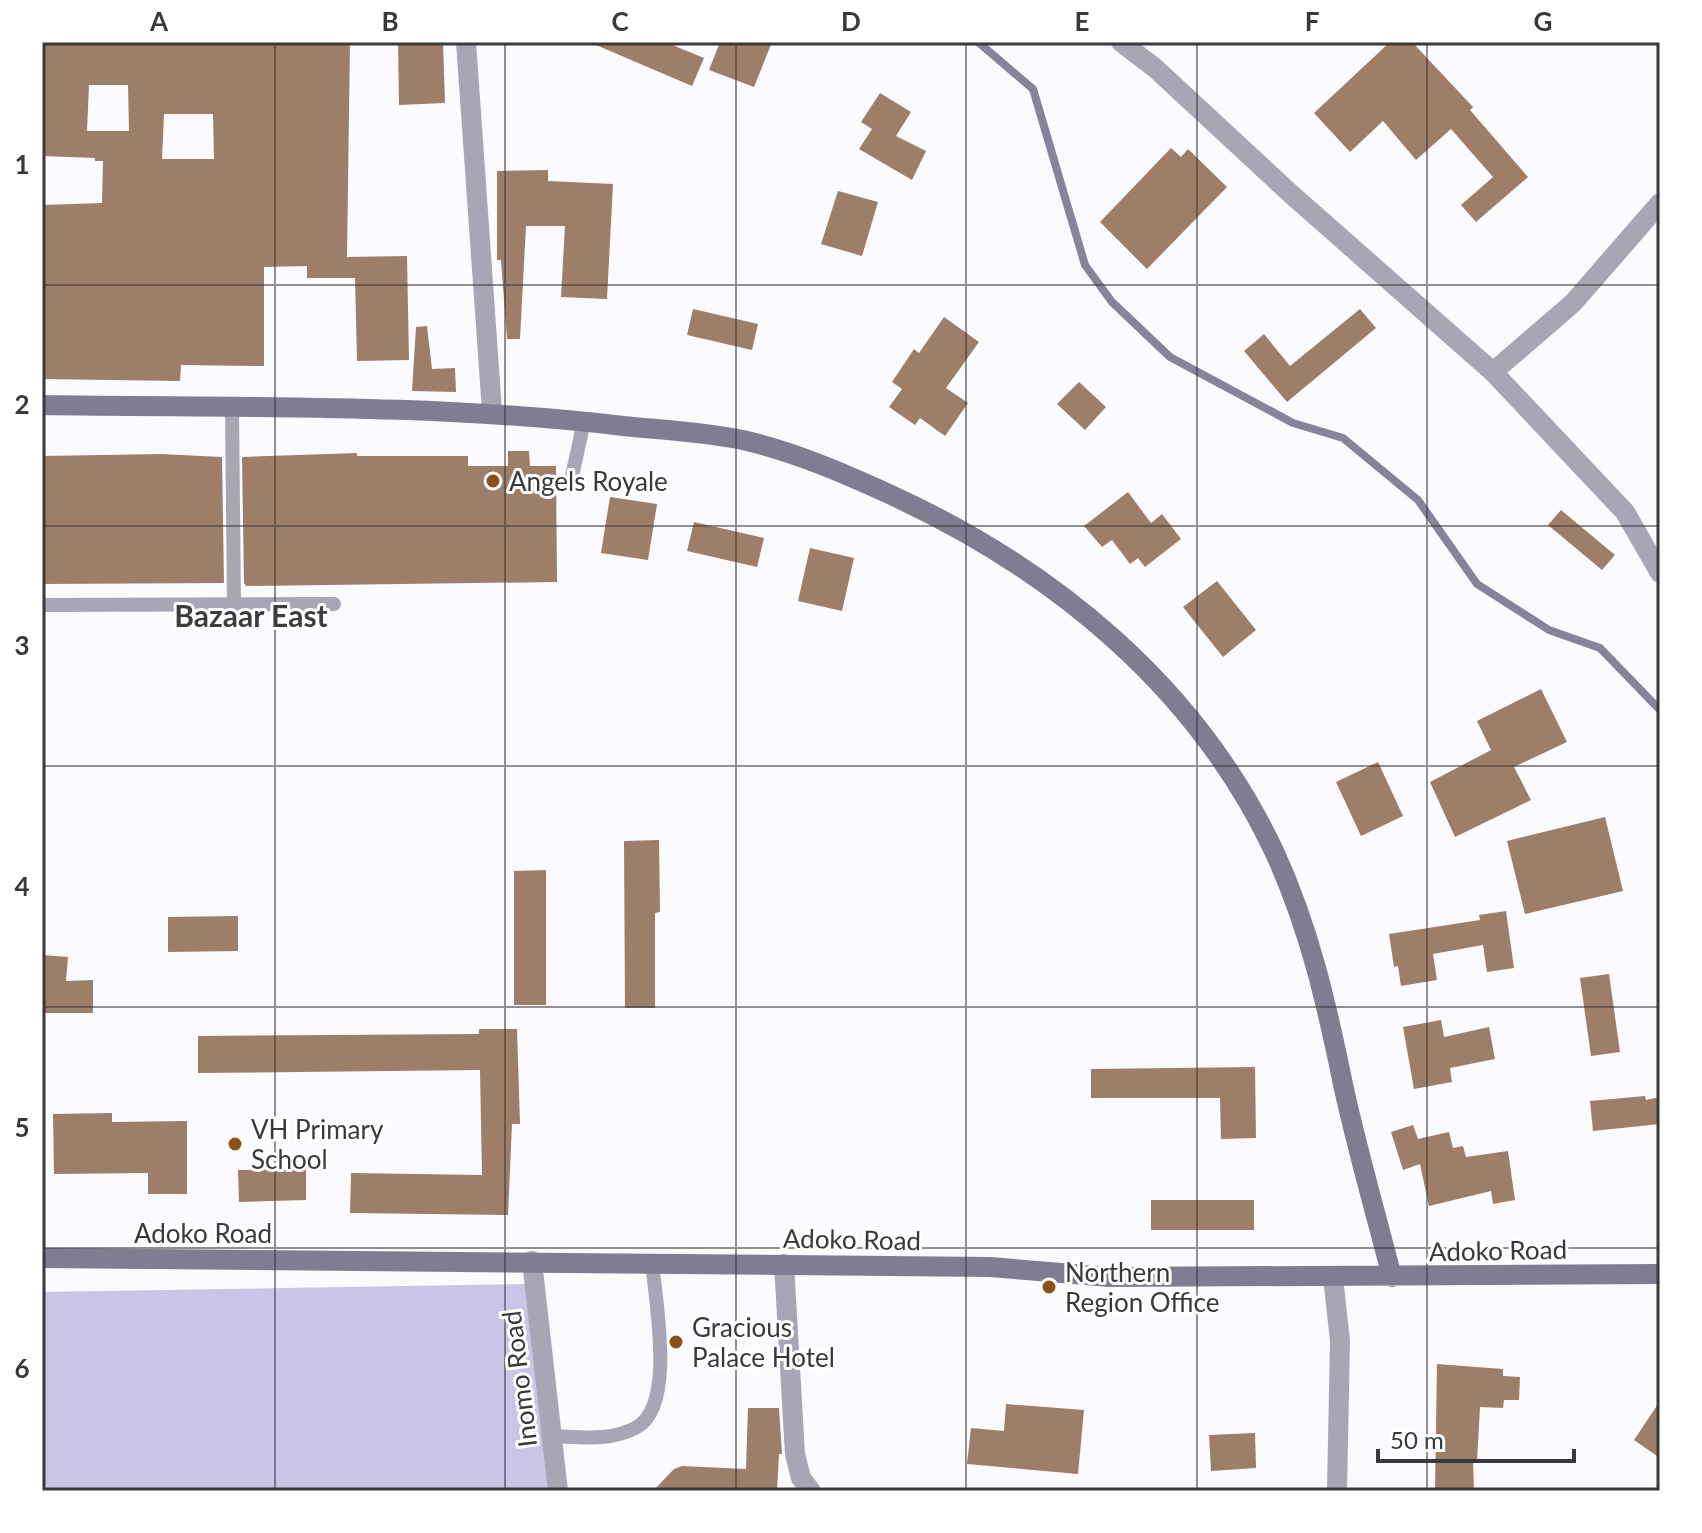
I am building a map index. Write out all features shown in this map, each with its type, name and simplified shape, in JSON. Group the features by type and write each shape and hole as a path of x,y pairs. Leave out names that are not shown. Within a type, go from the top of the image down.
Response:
{"street":[{"path":"466,42 492,411"},
{"path":"1121,42 1155,68 1291,194 1493,372 1625,512 1660,573"},
{"path":"1493,372 1573,303 1660,203"},
{"path":"42,405 492,411 739,439 814,460 953,523 1093,618 1163,685 1241,789 1300,910 1329,1008 1344,1090 1392,1277"},
{"name":"Adoko Road","path":"42,1258 652,1261 990,1267 1110,1277 1660,1274"},
{"name":"Inomo Road","path":"532,1261 558,1491"},
{"path":"784,1264 795,1454 801,1478 811,1491"},
{"path":"1333,1277 1340,1341 1337,1491"}],"lane":[{"path":"232,408 234,605"},
{"path":"571,481 584,421"},
{"path":"42,605 334,604"},
{"path":"551,1436 604,1438 639,1426 659,1396 660,1360 652,1261"}],"shaded area":[{"path":"530,1284 554,1491 42,1491 42,1292"}],"building":[{"path":"42,42 350,42 347,257 407,256 409,360 357,361 355,278 307,278 307,266 264,267 264,366 181,365 180,381 42,379 44,205 102,203 103,161 42,156","holes":["89,85 128,85 129,131 87,131","164,114 213,114 214,159 162,159"]},
{"path":"398,42 443,42 445,103 399,105"},
{"path":"589,42 665,42 704,58 692,86"},
{"path":"720,42 772,42 754,87 709,70"},
{"path":"1390,42 1412,42 1473,107 1470,110 1528,177 1476,222 1461,205 1493,177 1451,129 1416,160 1383,121 1350,152 1314,113"},
{"path":"880,93 911,112 896,136 926,151 912,180 859,149 872,129 861,122"},
{"path":"1171,148 1181,157 1188,149 1227,187 1147,269 1100,222"},
{"path":"548,170 548,181 613,184 607,299 561,297 565,226 526,226 520,339 507,339 501,260 497,260 497,171"},
{"path":"838,191 878,202 862,256 821,244"},
{"path":"693,309 758,324 752,350 687,335"},
{"path":"1360,309 1376,328 1287,402 1244,351 1264,334 1290,366"},
{"path":"944,317 979,342 946,388 968,403 945,436 920,418 915,425 889,407 902,389 892,382 914,349 919,353"},
{"path":"427,326 432,369 455,368 456,392 412,391 416,327"},
{"path":"1079,382 1106,407 1085,430 1057,404"},
{"path":"508,451 529,451 530,466 556,466 557,582 246,586 244,583 242,457 357,453 357,456 468,456 468,466 508,466"},
{"path":"161,454 222,457 224,583 42,584 42,456"},
{"path":"1128,492 1151,523 1162,514 1181,539 1145,567 1138,558 1130,564 1112,540 1102,547 1084,526"},
{"path":"610,497 657,504 648,560 601,553"},
{"path":"1561,510 1615,555 1602,570 1548,525"},
{"path":"694,522 764,538 757,567 687,551"},
{"path":"810,548 854,558 842,611 798,601"},
{"path":"1217,581 1256,630 1223,657 1183,607"},
{"path":"1541,689 1567,742 1514,767 1531,800 1455,837 1430,782 1491,750 1477,721"},
{"path":"1378,762 1403,816 1361,836 1336,782"},
{"path":"1605,817 1623,891 1525,914 1507,841"},
{"path":"659,840 660,912 655,913 655,1008 625,1008 624,841"},
{"path":"546,870 546,1005 514,1005 514,871"},
{"path":"1506,911 1514,968 1487,972 1483,945 1433,954 1437,980 1401,986 1398,966 1394,967 1389,934 1480,920 1479,915"},
{"path":"238,916 238,951 168,952 168,917"},
{"path":"42,955 68,957 66,981 93,980 93,1013 42,1013"},
{"path":"1609,974 1620,1052 1591,1056 1580,978"},
{"path":"1441,1020 1444,1037 1489,1027 1495,1059 1450,1068 1452,1082 1414,1089 1403,1027"},
{"path":"479,1029 517,1029 520,1124 512,1124 508,1215 350,1213 351,1173 482,1175 480,1070 198,1073 198,1036 479,1034"},
{"path":"1255,1067 1256,1138 1221,1139 1220,1098 1091,1098 1091,1069"},
{"path":"1645,1096 1646,1100 1660,1097 1660,1124 1593,1131 1590,1101"},
{"path":"112,1113 112,1122 187,1121 187,1194 148,1194 148,1173 54,1174 53,1114"},
{"path":"1413,1125 1418,1139 1449,1132 1453,1148 1463,1146 1466,1157 1508,1151 1515,1200 1493,1204 1491,1191 1429,1206 1420,1164 1403,1170 1391,1132"},
{"path":"306,1169 306,1200 239,1202 238,1170"},
{"path":"1151,1200 1254,1200 1254,1230 1151,1230"},
{"path":"1437,1364 1503,1369 1503,1376 1520,1377 1519,1400 1504,1400 1503,1408 1480,1407 1477,1461 1473,1461 1474,1491 1435,1491"},
{"path":"1660,1401 1660,1458 1634,1440"},
{"path":"1006,1404 1084,1410 1078,1474 967,1464 971,1428 1004,1431"},
{"path":"748,1408 779,1408 782,1454 779,1454 777,1491 653,1491 674,1469 682,1466 746,1469"},
{"path":"1255,1433 1256,1468 1211,1471 1209,1435"}],"waterway":[{"path":"978,42 1033,89 1085,265 1112,302 1170,357 1293,423 1343,438 1418,500 1477,584 1549,630 1600,648 1660,710"}],"place":[{"name":"Angels Royale","path":"493,481"},
{"name":"VH Primary School","path":"235,1144"},
{"name":"Northern Region Office","path":"1049,1287"},
{"name":"Gracious Palace Hotel","path":"676,1342"}],"district":[{"name":"Bazaar East","path":"251,615"}]}
